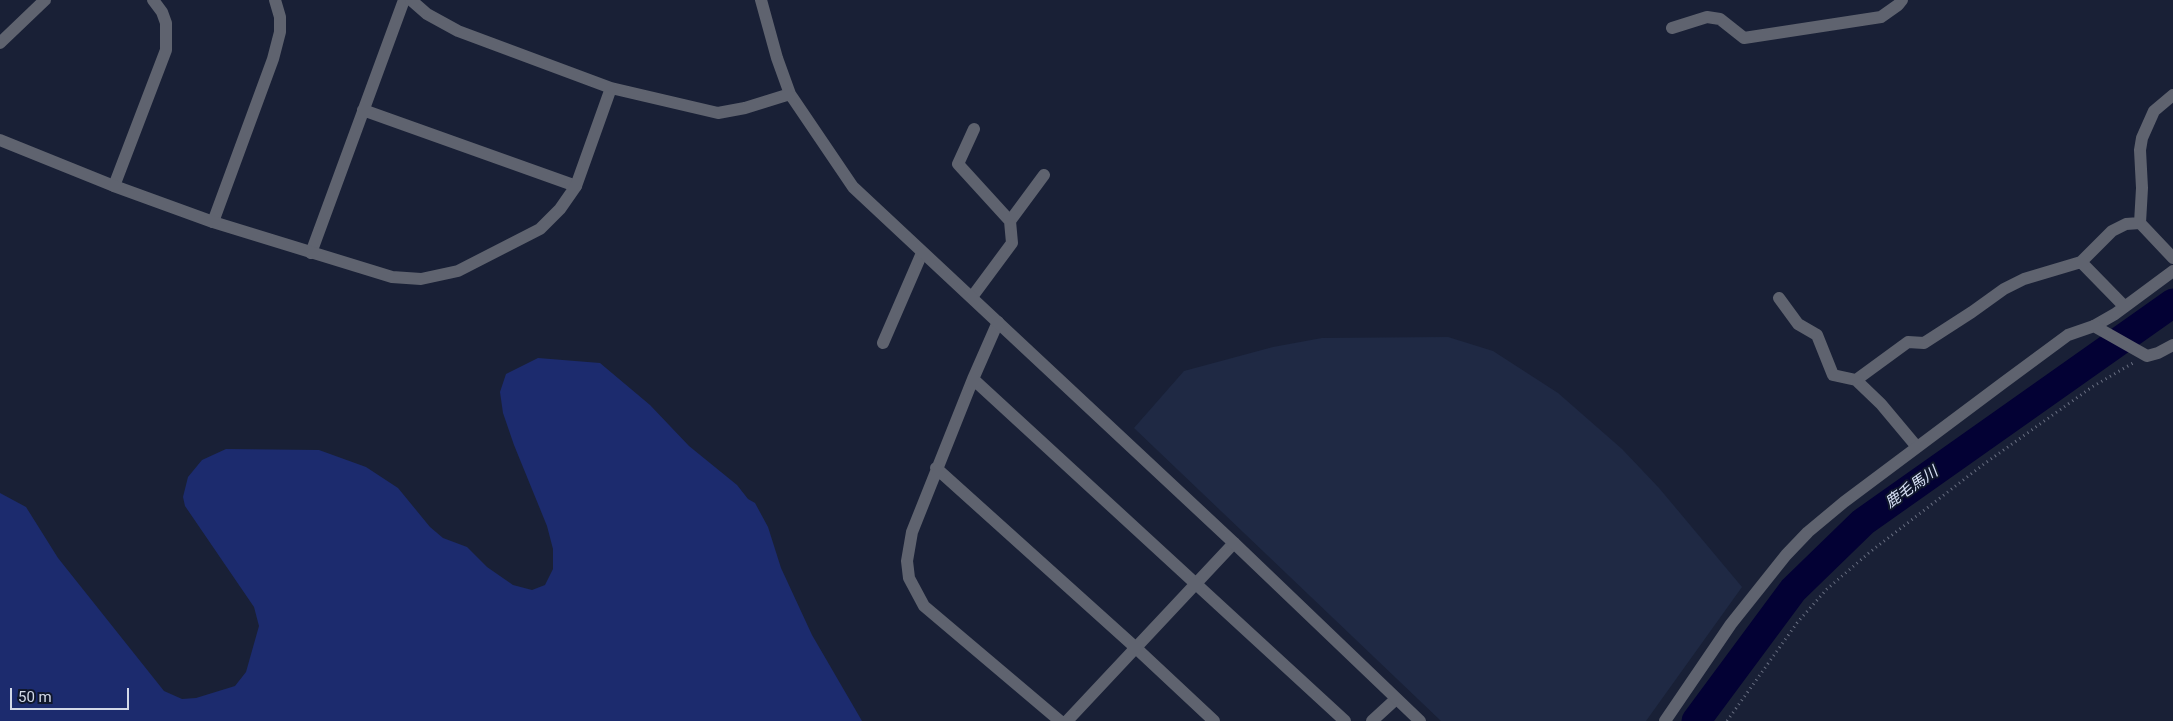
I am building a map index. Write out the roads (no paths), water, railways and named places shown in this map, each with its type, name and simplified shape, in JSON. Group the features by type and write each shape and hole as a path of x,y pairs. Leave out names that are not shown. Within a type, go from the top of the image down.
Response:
{"street":[{"path":"0,44 45,0"},
{"path":"114,186 166,50 166,23 162,12 153,0"},
{"path":"213,222 273,59 280,32 280,18 275,0"},
{"path":"311,253 404,0"},
{"path":"411,0 427,14 458,30 611,88 718,113 745,108 790,94"},
{"path":"761,0 777,58 790,94 853,187 1234,543 1420,721"},
{"path":"1672,28 1707,17 1720,19 1744,38 1881,17 1902,0"},
{"path":"0,140 114,186 213,222 392,277 421,279 458,271 540,229 560,209 576,186 611,88"},
{"path":"2173,95 2154,111 2142,138 2140,150 2142,188 2140,223 2173,258"},
{"path":"364,110 576,186"},
{"path":"972,297 1012,243 1010,221 958,164 974,129"},
{"path":"1010,221 1044,175"},
{"path":"1856,380 1908,342 1924,343 2004,289 2024,279 2081,262 2112,231 2126,224 2140,223"},
{"path":"883,343 922,253"},
{"path":"2081,262 2124,306"},
{"path":"1665,721 1731,624 1786,555 1808,532 1844,502 2068,335 2094,326 2173,270"},
{"path":"1779,298 1798,324 1817,335 1833,375 1856,380 1881,404 1917,447"},
{"path":"998,322 936,468 912,532 907,561 909,578 924,606 1060,721"},
{"path":"2094,326 2144,354 2158,353 2173,345"},
{"path":"973,379 1345,721"},
{"path":"936,468 1214,721"},
{"path":"1067,721 1234,543"},
{"path":"1372,721 1396,699"}],"waterway":[{"name":"鹿毛馬川","path":"1696,721 1793,590 1863,522 2173,303"}]}
